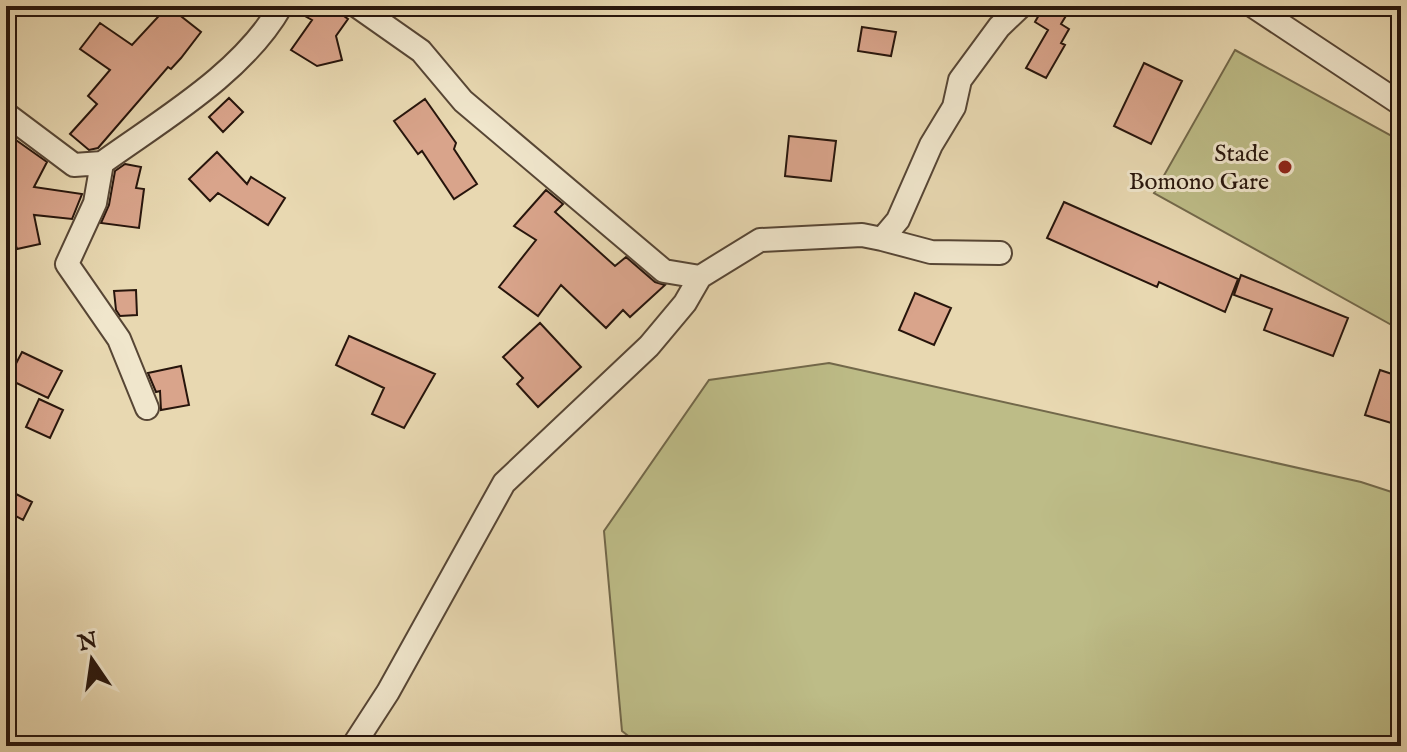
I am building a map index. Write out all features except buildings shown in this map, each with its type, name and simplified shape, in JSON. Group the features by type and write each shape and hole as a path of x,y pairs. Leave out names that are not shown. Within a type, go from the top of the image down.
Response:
{"street":[{"path":"6,114 74,165 102,163 230,65 272,21 281,6"},
{"path":"357,6 421,51 463,101 664,271 700,277"},
{"path":"882,239 898,220 931,145 954,107 960,80 999,27 1021,6"},
{"path":"1253,6 1401,104"},
{"path":"102,163 95,203 67,264 119,339 147,408"},
{"path":"353,746 388,692 504,483 649,346 685,303 700,277 760,240 862,235 931,252 1000,253"}],"shaded area":[{"name":"Stade Bomono Gare","path":"1235,50 1401,141 1401,322 1397,328 1154,193"},
{"path":"829,363 1361,482 1401,495 1401,746 641,746 622,731 604,531 709,380"}],"place":[{"name":"Stade Bomono Gare","path":"1285,167"}]}
